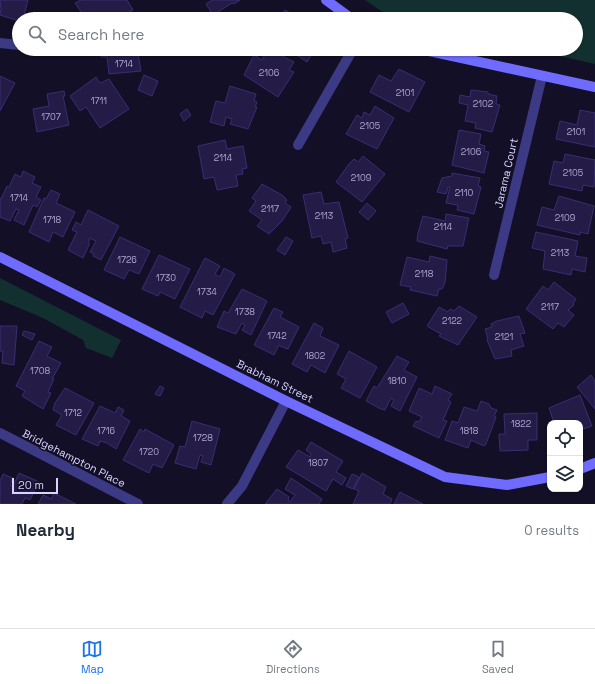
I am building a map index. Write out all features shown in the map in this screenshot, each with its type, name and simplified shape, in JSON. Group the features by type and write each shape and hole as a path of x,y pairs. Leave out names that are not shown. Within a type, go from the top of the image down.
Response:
{"street":[{"path":"326,0 342,12"},
{"path":"0,43 12,44"},
{"path":"298,145 349,56"},
{"path":"452,56 595,88"},
{"name":"Jarama Court","path":"494,275 542,76"},
{"name":"Brabham Street","path":"0,257 286,401 445,477 507,485 547,478"},
{"path":"227,504 242,486 286,401"},
{"name":"Bridgehampton Place","path":"0,433 138,504"},
{"path":"583,468 595,463"}],"green space":[{"path":"365,0 595,0 595,64 559,56 583,56 583,12 381,11"},
{"path":"0,278 121,340 112,358 86,348 83,340 43,318 0,300"}],"building":[{"path":"0,0 28,0 25,12 12,12 12,19 0,15"},
{"path":"81,0 127,0 133,10 129,12 81,12 75,3"},
{"path":"212,0 240,0 218,12 211,12 206,4"},
{"path":"138,56 141,71 109,74 107,57 101,57"},
{"path":"254,56 262,60 264,56 282,56 294,62 289,70 294,72 278,97 244,75"},
{"path":"298,56 311,56 307,62"},
{"path":"399,69 425,82 409,112 370,92 379,75 391,81"},
{"path":"144,75 158,81 152,96 138,90"},
{"path":"0,76 15,83 0,111"},
{"path":"96,77 100,83 109,79 129,109 100,128 86,107 80,111 70,96"},
{"path":"230,86 256,94 254,101 257,102 255,107 257,107 248,129 230,124 232,119 226,117 224,126 210,122 216,101 225,103"},
{"path":"471,90 488,92 488,94 497,96 496,104 500,105 492,132 475,128 476,123 465,121 468,105 459,103 460,95 470,97"},
{"path":"64,91 65,96 63,96 69,125 37,132 33,109 49,106 47,94"},
{"path":"375,106 394,118 377,149 346,134 357,115 362,118 364,112 370,115"},
{"path":"187,109 191,115 184,121 180,114"},
{"path":"580,110 595,113 595,147 556,139 560,121 577,125"},
{"path":"459,130 481,134 479,144 485,146 484,151 489,152 484,173 452,165"},
{"path":"225,140 227,149 243,146 247,168 242,169 243,174 236,175 238,186 217,190 214,177 204,179 198,146"},
{"path":"565,154 595,160 594,187 583,185 582,191 549,184 554,161 563,163"},
{"path":"363,156 385,174 362,202 336,182 354,159 358,162"},
{"path":"23,171 35,177 32,183 41,187 36,197 41,200 37,207 33,205 24,225 14,220 19,210 16,209 10,221 0,217 0,198 1,199 7,186 9,187 15,174 21,177"},
{"path":"452,173 480,178 478,186 481,187 474,214 457,210 458,205 446,203 450,187 448,187 446,194 437,192 442,178 452,176"},
{"path":"262,184 282,195 287,200 285,203 291,207 282,221 269,234 257,226 262,220 249,211 256,201 252,198"},
{"path":"51,190 60,194 56,203 75,212 63,237 53,232 49,242 29,232 44,198 46,199"},
{"path":"321,192 324,204 339,202 348,238 345,239 347,248 333,252 331,242 323,244 321,236 312,238 303,195"},
{"path":"559,196 594,206 588,234 580,232 580,235 537,225 542,207 554,210"},
{"path":"367,203 376,211 368,220 359,212"},
{"path":"88,210 119,226 101,260 93,256 94,254 90,252 96,241 89,238 89,245 83,258 68,250 77,232 72,230 76,222 81,225"},
{"path":"446,214 469,218 463,246 448,246 447,249 417,241 423,216 445,221"},
{"path":"536,232 578,241 575,256 587,258 585,272 572,269 571,275 543,269 545,251 532,248"},
{"path":"120,237 150,251 139,274 129,270 124,279 104,270"},
{"path":"286,237 293,241 285,255 277,250"},
{"path":"159,255 190,269 175,299 160,292 158,296 142,289"},
{"path":"430,256 447,260 445,283 442,289 439,289 437,296 410,290 411,287 400,285 407,257 429,262"},
{"path":"205,258 220,266 215,274 220,277 224,268 235,274 213,315 205,311 202,318 180,307"},
{"path":"554,282 576,299 573,304 574,305 568,310 574,315 564,327 558,323 553,329 526,309 543,286 548,290"},
{"path":"242,289 267,301 251,335 242,330 245,325 242,323 236,334 217,327 224,311 228,313"},
{"path":"403,303 409,314 392,323 386,312"},
{"path":"459,306 477,317 458,345 439,336 441,334 427,326 439,307 448,312 450,309 454,311"},
{"path":"274,308 283,312 280,317 299,327 288,349 279,345 274,355 254,345"},
{"path":"519,316 525,333 520,334 524,346 511,350 512,356 495,359 487,340 485,329 492,327 491,324 497,321"},
{"path":"314,323 323,328 320,336 339,345 325,373 311,365 307,372 292,364"},
{"path":"0,326 17,326 14,365 2,363 3,351 0,351"},
{"path":"24,331 35,334 32,340 22,335"},
{"path":"39,341 52,347 47,356 61,363 52,379 54,379 48,392 51,393 43,409 22,396 25,391 16,386"},
{"path":"349,351 377,367 360,398 341,388 346,379 337,374"},
{"path":"397,356 409,362 404,370 417,377 400,411 391,406 394,400 391,398 385,410 381,409 366,401 374,386 377,388"},
{"path":"591,375 595,381 595,409 577,387"},
{"path":"160,386 164,388 160,396 155,394"},
{"path":"435,386 452,394 448,400 451,402 443,420 447,421 439,438 413,426 416,421 419,422 422,417 409,411 419,388 432,394"},
{"path":"65,388 94,403 76,435 56,425 62,415 53,410 55,403"},
{"path":"580,395 592,426 583,429 583,420 553,420 549,408"},
{"path":"481,401 489,404 491,408 497,410 494,416 496,417 486,444 484,446 471,440 468,448 445,440 452,421 458,423 464,407 477,411"},
{"path":"100,406 115,413 118,407 124,410 121,416 130,421 116,449 107,443 100,441 98,446 82,439"},
{"path":"537,413 537,440 528,440 528,450 500,451 499,434 505,434 504,414"},
{"path":"192,421 220,429 211,465 201,462 203,456 200,455 196,469 175,463 180,446 185,447"},
{"path":"140,429 144,432 145,429 174,445 162,468 153,464 149,473 123,460"},
{"path":"311,442 343,461 336,472 346,478 342,485 333,479 326,491 286,467 298,450 310,457 311,454 306,450"},
{"path":"19,473 39,482 30,500 25,498 22,504 0,504 0,481 3,474 13,478 10,485 13,486"},
{"path":"362,473 386,487 383,494 392,499 390,504 353,504 359,491 354,489"},
{"path":"352,474 359,477 353,489 346,486"},
{"path":"291,478 322,499 319,504 265,504 277,489 289,497 288,500 290,502 295,495 285,489"},
{"path":"400,492 423,504 394,504"},
{"path":"54,493 76,504 38,504 43,495 51,499"}]}
